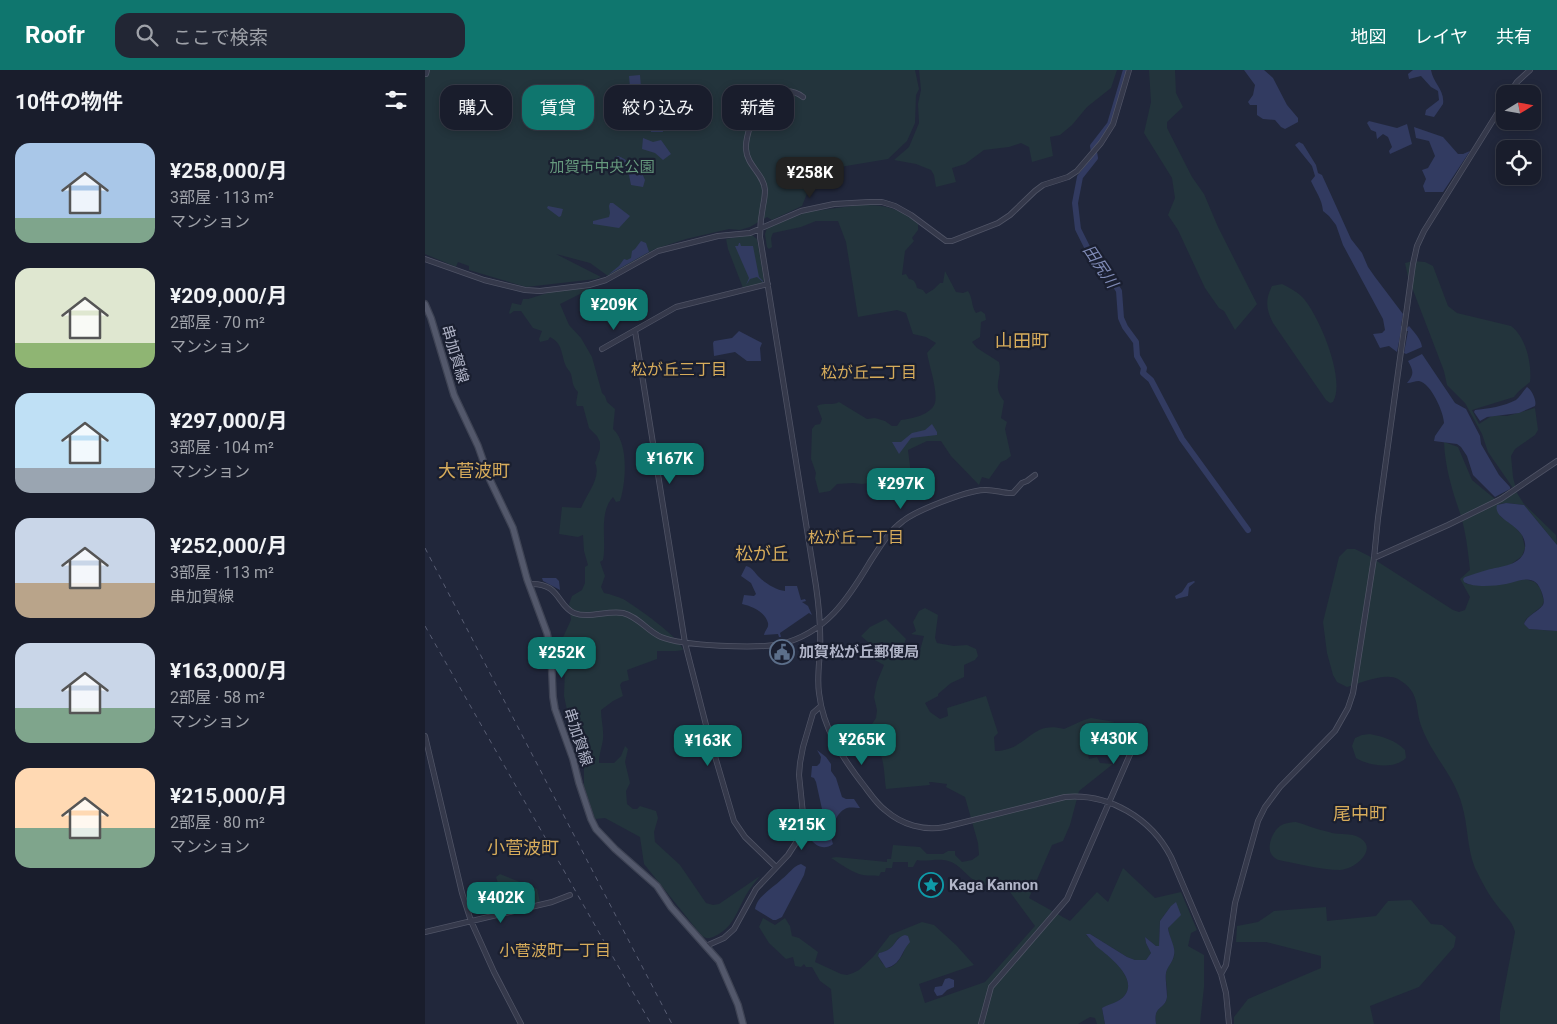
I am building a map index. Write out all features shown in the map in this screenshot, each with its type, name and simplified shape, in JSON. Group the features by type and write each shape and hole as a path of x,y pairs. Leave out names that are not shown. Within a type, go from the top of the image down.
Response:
{"main road":[{"name":"串加賀線","path":"425,304 455,395 478,446 490,480 513,528 529,584 550,644 555,709 596,829 615,849 657,886 671,907 722,966 738,1005 743,1024"}],"street":[{"path":"425,74 427,70"},
{"path":"425,259 484,280 525,290 540,291 595,284 606,280 658,251 718,236 745,234 801,211 840,204 870,202 883,202 895,206 946,241 952,242 1004,220 1043,185 1068,177 1077,171 1090,157 1113,124 1129,70"},
{"path":"1515,85 1531,70"},
{"path":"803,97 794,91 788,90 765,98 756,110 746,147 747,156 762,179 765,188 760,229 816,586 820,624 818,685 821,706 834,742 859,780 884,810 911,825 925,828 945,827 1065,797 1086,796 1109,802 1134,815 1145,823 1165,846 1221,974 1226,993 1229,1024"},
{"path":"1221,974 1226,965 1235,903 1258,821 1265,807 1280,787 1335,732 1350,703 1373,558 1413,264 1421,238 1496,116"},
{"path":"602,349 669,311 686,304 768,284"},
{"path":"635,331 685,643 707,729 734,821 745,837 776,867"},
{"path":"1373,558 1501,499 1557,461"},
{"path":"529,584 537,584 553,591 568,610 575,614 624,613 640,621 661,637 685,643 764,647 797,638 820,624 844,603 887,535 904,520 972,492 991,490 1013,492 1022,483 1035,475"},
{"path":"706,946 724,938 734,929 756,889 792,850 801,831 803,814 799,775 803,747 813,713 821,706"},
{"path":"425,736 462,893 471,921 521,1024"},
{"path":"981,1024 991,987 1067,899 1138,736"},
{"path":"425,932 552,902 569,894"}],"green space":[{"name":"加賀市中央公園","path":"425,70 915,70 919,89 916,95 915,123 907,141 888,159 816,171 802,206 772,220 767,217 750,227 740,230 729,229 686,239 655,249 608,276 590,263 556,254 601,277 526,287 469,270 469,266 458,262 456,267 425,254"},
{"path":"919,70 1117,70 1111,88 1087,107 1072,125 1060,135 1050,137 1053,156 1032,162 1029,147 1021,143 1009,147 984,150 965,164 952,168 956,182 936,187 931,170 916,164 894,160 909,147 919,123 918,104 921,90"},
{"path":"1149,70 1175,70 1176,93 1183,107 1167,122 1167,128 1192,177 1204,194 1218,227 1257,304 1235,330 1224,311 1219,308 1205,288 1178,230 1168,215 1175,198 1172,178 1144,133 1151,102"},
{"path":"859,205 891,208 918,224 918,230 912,238 914,241 905,251 902,275 906,274 916,284 917,288 923,290 926,294 940,283 943,283 945,271 956,292 963,293 968,291 976,313 981,311 985,314 986,320 981,322 980,337 972,342 977,348 999,362 998,390 1004,401 1001,418 1007,422 1005,429 1011,456 1001,462 989,479 982,477 979,485 951,456 941,441 927,441 908,450 911,474 905,478 862,484 837,484 830,491 819,493 815,478 816,473 811,459 812,429 815,425 820,424 822,419 817,406 839,402 867,419 875,418 885,421 892,426 897,426 901,420 929,411 933,407 936,398 927,353 936,343 926,337 913,334 906,313 897,310 858,317 846,242 838,221 816,221 801,227 773,233 771,238 772,247 769,249 767,247 765,234 767,228 807,212"},
{"path":"752,235 757,239 764,280 763,283 743,288 726,239"},
{"path":"1413,261 1425,262 1433,266 1448,306 1457,313 1511,326 1521,337 1529,359 1530,382 1514,397 1472,410 1479,424 1493,415 1507,416 1535,408 1538,430 1535,435 1515,449 1511,456 1513,477 1517,493 1524,504 1556,535 1557,545 1524,505 1499,504 1500,516 1514,526 1522,535 1525,548 1522,556 1510,565 1465,577 1466,584 1492,585 1525,579 1535,582 1540,588 1544,601 1542,606 1526,619 1524,624 1529,629 1557,631 1557,1024 1500,1024 1500,1012 1515,932 1514,928 1490,896 1475,868 1470,853 1464,813 1459,795 1426,738 1411,690 1406,684 1393,677 1373,679 1347,687 1337,682 1327,653 1323,622 1339,557 1347,549 1355,549 1369,556 1453,610 1459,612 1465,610 1470,597 1460,579 1470,570 1464,527 1447,469 1444,442 1458,447 1472,480 1495,499 1513,488 1488,452 1482,434 1465,403 1447,385 1444,371 1408,277 1405,263"},
{"path":"1282,284 1297,292 1304,299 1324,334 1334,365 1336,379 1336,392 1333,402 1330,403 1326,400 1273,323 1267,304 1268,296 1272,286"},
{"path":"590,289 560,304 569,325 581,338 592,357 602,393 607,402 615,409 613,429 622,444 625,464 624,484 620,501 616,502 613,497 608,504 604,519 604,552 603,560 600,562 605,576 601,587 604,593 623,599 657,623 674,638 683,650 657,651 657,659 627,670 629,680 622,682 620,685 623,696 601,710 603,742 599,763 614,763 621,756 625,746 628,749 625,762 630,783 626,791 627,804 633,809 637,809 640,806 656,811 658,818 654,832 655,842 680,865 706,903 719,904 760,876 748,892 730,924 721,933 709,938 701,935 644,864 640,837 605,818 595,819 584,786 584,766 575,748 564,696 565,670 559,646 571,620 569,604 572,596 582,590 585,583 585,567 588,565 584,551 583,535 578,537 559,534 562,507 581,508 595,480 597,468 595,463 600,449 600,442 589,428 583,406 577,406 578,392 557,342 550,337 548,340 540,342 539,339 542,331 533,328 521,311 509,313 512,303 521,305 523,299 557,290"},
{"path":"925,608 938,615 935,638 937,643 954,646 967,645 976,649 978,656 975,660 964,665 964,677 951,683 938,696 925,703 930,712 940,719 948,716 947,708 986,696 998,733 994,737 995,751 1015,746 1044,728 1064,729 1091,718 1115,722 1082,725 1089,759 1097,757 1100,763 1113,764 1079,791 1070,825 1063,841 1052,845 1029,898 1070,921 1097,892 1108,902 1123,868 1155,898 1181,892 1197,930 1191,933 1188,946 1204,955 1204,987 1200,1024 1156,1024 1156,1014 1166,1001 1166,973 1174,954 1168,928 1179,916 1172,905 1160,921 1159,946 1156,946 1145,937 1151,953 1146,960 1135,960 1127,957 1090,934 1086,935 1114,961 1125,974 1128,981 1125,995 1120,1000 1102,1008 1105,1024 1097,1024 1095,1018 1090,1017 1078,1024 834,1024 831,989 820,981 812,967 806,967 804,964 801,967 795,966 793,957 786,959 769,943 759,927 763,918 775,925 785,918 790,926 792,936 799,938 818,952 815,962 847,975 859,970 873,957 890,935 922,922 934,925 974,965 919,984 925,1003 985,982 1035,926 1010,892 977,882 952,862 944,860 917,860 913,867 908,867 908,862 893,862 892,868 886,868 885,872 881,872 879,876 859,874 831,858 887,862 887,859 891,859 893,845 920,847 927,854 943,854 948,851 955,851 955,855 962,862 972,860 979,855 978,843 965,797 946,787 947,784 929,782 930,785 886,789 883,762 877,748 878,742 870,727 876,718 877,710 874,697 877,682 884,665 873,659 873,655 877,650 861,636 870,627 886,619 906,639 903,647 919,654 924,636 911,634 916,631 913,622 919,611","holes":["906,935 903,954 894,965 889,968 882,963 878,956 879,953 891,948 898,938"]},
{"path":"1370,734 1393,741 1405,750 1406,758 1395,764 1381,766 1356,758 1352,746 1355,738"},
{"path":"1296,822 1332,833 1356,836 1363,840 1366,845 1364,856 1353,866 1340,870 1319,868 1277,859 1270,851 1270,842 1274,833 1280,826"},
{"path":"500,874 537,889 540,902 506,911 496,877"},
{"path":"1411,900 1431,924 1442,925 1456,937 1454,947 1419,987 1370,1006 1374,1024 1234,1024 1234,1017 1248,999 1321,968 1321,956 1266,942 1236,942 1237,926 1258,922 1274,911 1326,907 1327,921 1376,916 1388,901"}],"water":[{"path":"1244,70 1264,70 1273,78 1287,105 1298,118 1298,122 1285,129 1275,120 1263,119 1257,115 1257,105 1250,105 1248,102 1253,95 1255,85"},
{"path":"1413,70 1431,70 1441,91 1443,104 1434,117 1425,115 1426,110 1439,100 1438,91 1431,87 1421,76 1409,79 1408,74"},
{"path":"640,75 641,85 630,85 629,76"},
{"path":"1369,121 1397,128 1407,124 1412,144 1390,154 1389,151 1392,147 1388,137 1383,134 1377,139 1376,132 1371,130 1367,123"},
{"path":"1414,127 1443,137 1458,154 1470,151 1443,192 1425,192 1423,186 1426,179 1422,170 1428,168 1435,156 1429,141 1416,138"},
{"path":"651,130 663,130 663,132 651,132"},
{"path":"643,138 653,142 661,140 671,154 663,160 655,153 642,149"},
{"path":"1299,142 1303,144 1316,165 1318,173 1322,175 1351,239 1362,253 1368,267 1403,314 1401,326 1407,328 1409,326 1419,338 1422,347 1406,354 1404,353 1408,331 1401,331 1397,352 1389,346 1380,348 1373,334 1382,333 1385,330 1383,319 1343,245 1336,225 1323,211 1320,199 1311,181 1315,176 1312,166 1295,145"},
{"path":"618,156 641,171 645,180 643,187 631,185 629,175 625,173 622,167 626,163 624,162 620,165 614,160"},
{"path":"610,203 613,203 630,216 619,228 593,224 593,221 609,217"},
{"path":"548,206 563,209 561,216 559,217 547,208"},
{"path":"641,241 646,243 649,252 608,275 624,259 631,258 632,251"},
{"path":"739,243 741,246 753,246 759,277 763,282 757,277 750,279 746,285 749,278 735,246 738,246"},
{"path":"739,331 762,343 760,348 761,361 747,361 735,352 714,356 714,341 732,338"},
{"path":"1422,354 1455,403 1466,409 1480,436 1481,444 1499,475 1510,489 1495,497 1473,475 1467,456 1461,447 1457,444 1434,441 1435,436 1444,423 1439,406 1424,383 1419,381 1407,383 1412,373 1408,361"},
{"path":"1527,387 1534,396 1535,406 1519,413 1487,417 1480,421 1474,412 1475,410 1496,407 1512,402"},
{"path":"932,424 937,435 911,438 899,454 892,442 901,442 912,433 925,430"},
{"path":"1506,503 1524,505 1557,545 1557,631 1529,629 1524,624 1544,604 1542,593 1536,582 1522,580 1484,586 1464,582 1463,579 1465,577 1516,562 1523,554 1525,548 1521,534 1504,520 1497,510 1497,505"},
{"path":"746,566 752,569 764,582 778,589 785,591 785,586 797,586 801,600 805,599 806,601 802,602 808,606 812,615 809,613 780,633 781,637 778,634 764,635 768,625 764,616 754,608 742,604 744,595 754,596 756,594 751,583 741,576"},
{"path":"542,578 556,578 559,581 560,590 543,581"},
{"path":"1194,581 1189,587 1188,596 1176,599 1175,596 1182,592 1188,583"},
{"path":"817,750 831,764 831,771 836,778 842,797 854,799 860,808 847,808 839,814 834,823 833,844 826,847 817,845 809,837 822,809 816,782 811,777 812,766 817,766 820,763 821,757"},
{"path":"801,864 806,867 804,875 782,917 773,920 755,909 762,896 793,868"},
{"path":"1176,902 1181,915 1168,928 1174,955 1166,973 1166,1001 1156,1014 1156,1024 1105,1024 1102,1008 1125,995 1128,988 1127,981 1119,967 1086,934 1090,934 1127,957 1135,960 1146,960 1151,953 1145,937 1156,946 1159,946 1160,921"},
{"path":"905,935 908,936 910,942 898,961 886,968 878,956 879,953 892,947 898,939"},
{"path":"945,979 954,980 954,987 937,996 934,991 935,987 942,986"}],"waterway":[{"name":"田尻川","path":"1126,70 1110,124 1093,146 1095,158 1080,177 1075,203 1078,229 1088,249 1119,291 1121,318 1136,342 1137,356 1144,368 1143,373 1151,380 1182,439 1248,530"}],"railway":[{"path":"425,548 672,1024"},
{"path":"425,626 651,1024"}],"place":[{"name":"加賀松が丘郵便局","path":"782,652"},
{"name":"Kaga Kannon","path":"931,885"}],"district":[{"name":"山田町","path":"1022,341"},
{"name":"松が丘三丁目","path":"679,369"},
{"name":"松が丘二丁目","path":"869,372"},
{"name":"大菅波町","path":"474,471"},
{"name":"松が丘一丁目","path":"856,537"},
{"name":"松が丘","path":"762,554"},
{"name":"尾中町","path":"1360,814"},
{"name":"小菅波町","path":"523,848"},
{"name":"小菅波町一丁目","path":"555,950"}]}
